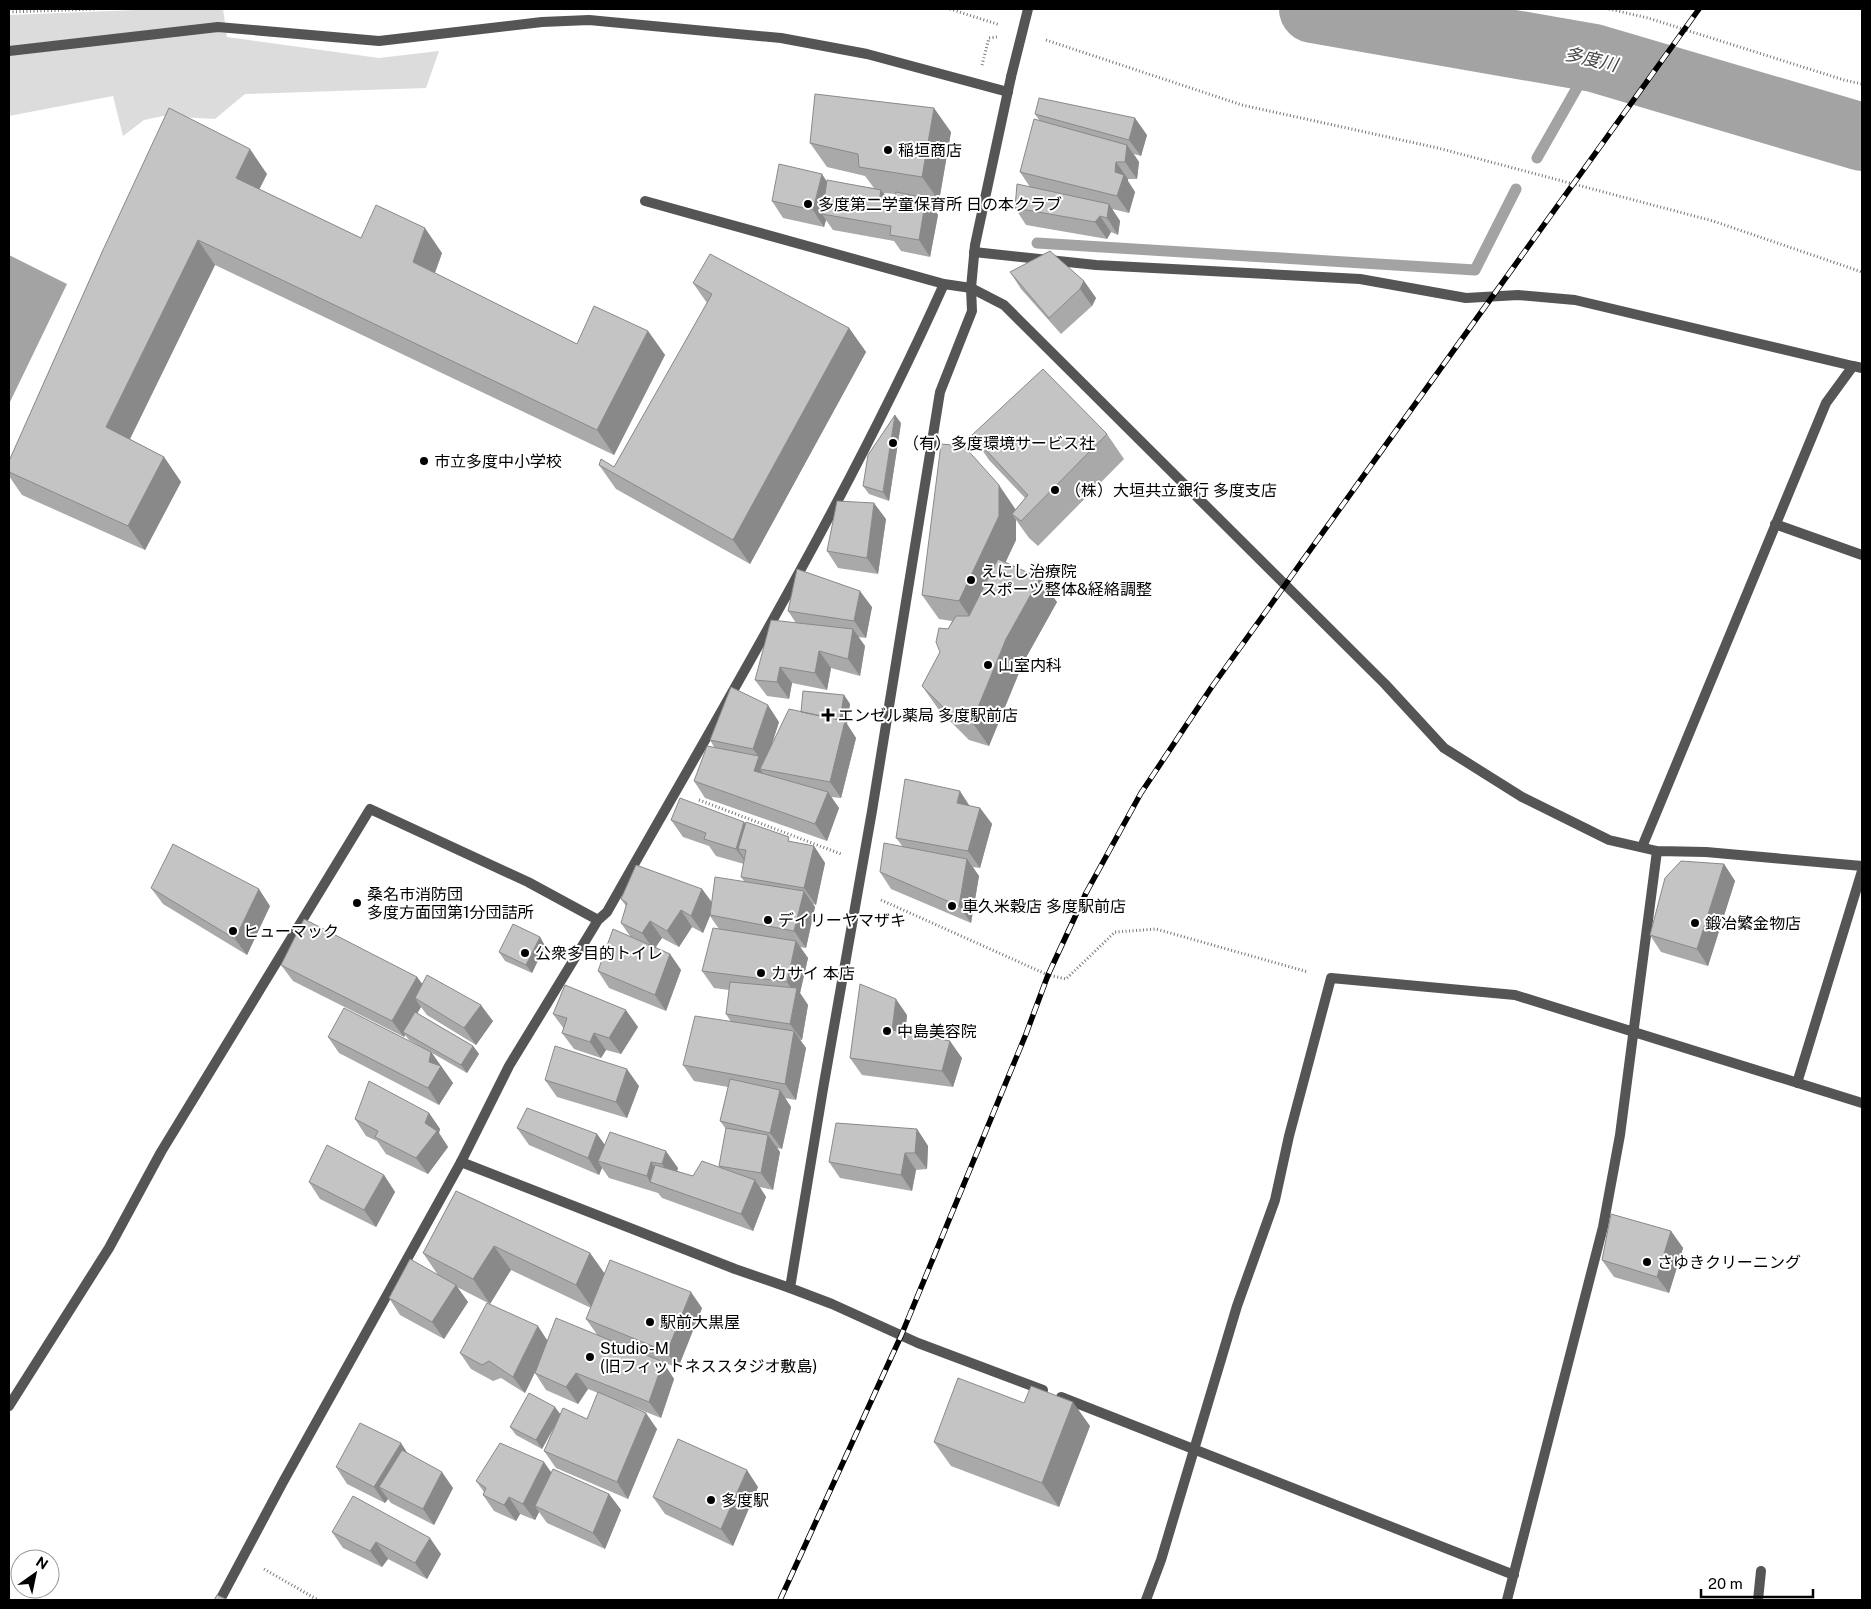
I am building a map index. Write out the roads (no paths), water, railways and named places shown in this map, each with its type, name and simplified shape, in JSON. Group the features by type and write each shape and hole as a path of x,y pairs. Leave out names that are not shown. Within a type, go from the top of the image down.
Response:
{"street":[{"path":"790,1288 940,392 972,311 971,288 974,252 1011,77 1028,9"},
{"path":"9,51 218,27 380,41 542,22 589,20 781,38 868,54 1008,92"},
{"path":"645,201 944,284 971,288 1004,305 1385,684 1444,748 1522,797 1609,840 1656,851 1706,852 1862,866"},
{"path":"974,252 1096,266 1360,279 1466,298 1518,295 1575,300 1858,367 1826,402 1642,847"},
{"path":"220,1600 461,1162 509,1066 598,920 607,912 834,509 905,370 944,284"},
{"path":"1775,524 1862,555"},
{"path":"9,1406 109,1248 161,1152 370,809 528,882 598,920"},
{"path":"1508,1600 1603,1227 1620,1135 1656,851"},
{"path":"1797,1083 1862,871"},
{"path":"1146,1600 1161,1560 1238,1306 1275,1200 1289,1136 1331,978 1515,995 1632,1033 1862,1103"},
{"path":"461,1162 735,1269 832,1304 918,1343 1194,1448 1514,1574"},
{"path":"1758,1600 1761,1571"}],"waterway":[{"name":"多度川","path":"1313,9 1594,58 1862,137"},
{"path":"1537,158 1594,58"},
{"path":"1037,243 1475,270 1516,189"}],"railway":[{"path":"780,1600 901,1336 1026,1034 1048,975 1086,893 1141,793 1211,688 1699,9"}],"place":[{"name":"稲垣商店","path":"888,150"},
{"name":"多度第二学童保育所 日の本クラブ","path":"808,204"},
{"name":"（有）多度環境サービス社","path":"893,443"},
{"name":"市立多度中小学校","path":"424,461"},
{"name":"（株）大垣共立銀行 多度支店","path":"1055,490"},
{"name":"えにし治療院 スポーツ整体&経絡調整","path":"971,580"},
{"name":"山室内科","path":"988,665"},
{"name":"エンゼル薬局 多度駅前店","path":"828,715"},
{"name":"桑名市消防団 多度方面団第1分団詰所","path":"357,903"},
{"name":"車久米穀店 多度駅前店","path":"952,906"},
{"name":"デイリーヤマザキ","path":"768,920"},
{"name":"鍛冶繁金物店","path":"1695,923"},
{"name":"ヒューマック","path":"233,931"},
{"name":"公衆多目的トイレ","path":"525,953"},
{"name":"カサイ 本店","path":"761,973"},
{"name":"中島美容院","path":"887,1031"},
{"name":"さゆきクリーニング","path":"1647,1262"},
{"name":"駅前大黒屋","path":"650,1322"},
{"name":"Studio-M (旧フィットネススタジオ敷島)","path":"590,1357"},
{"name":"多度駅","path":"711,1500"}]}
